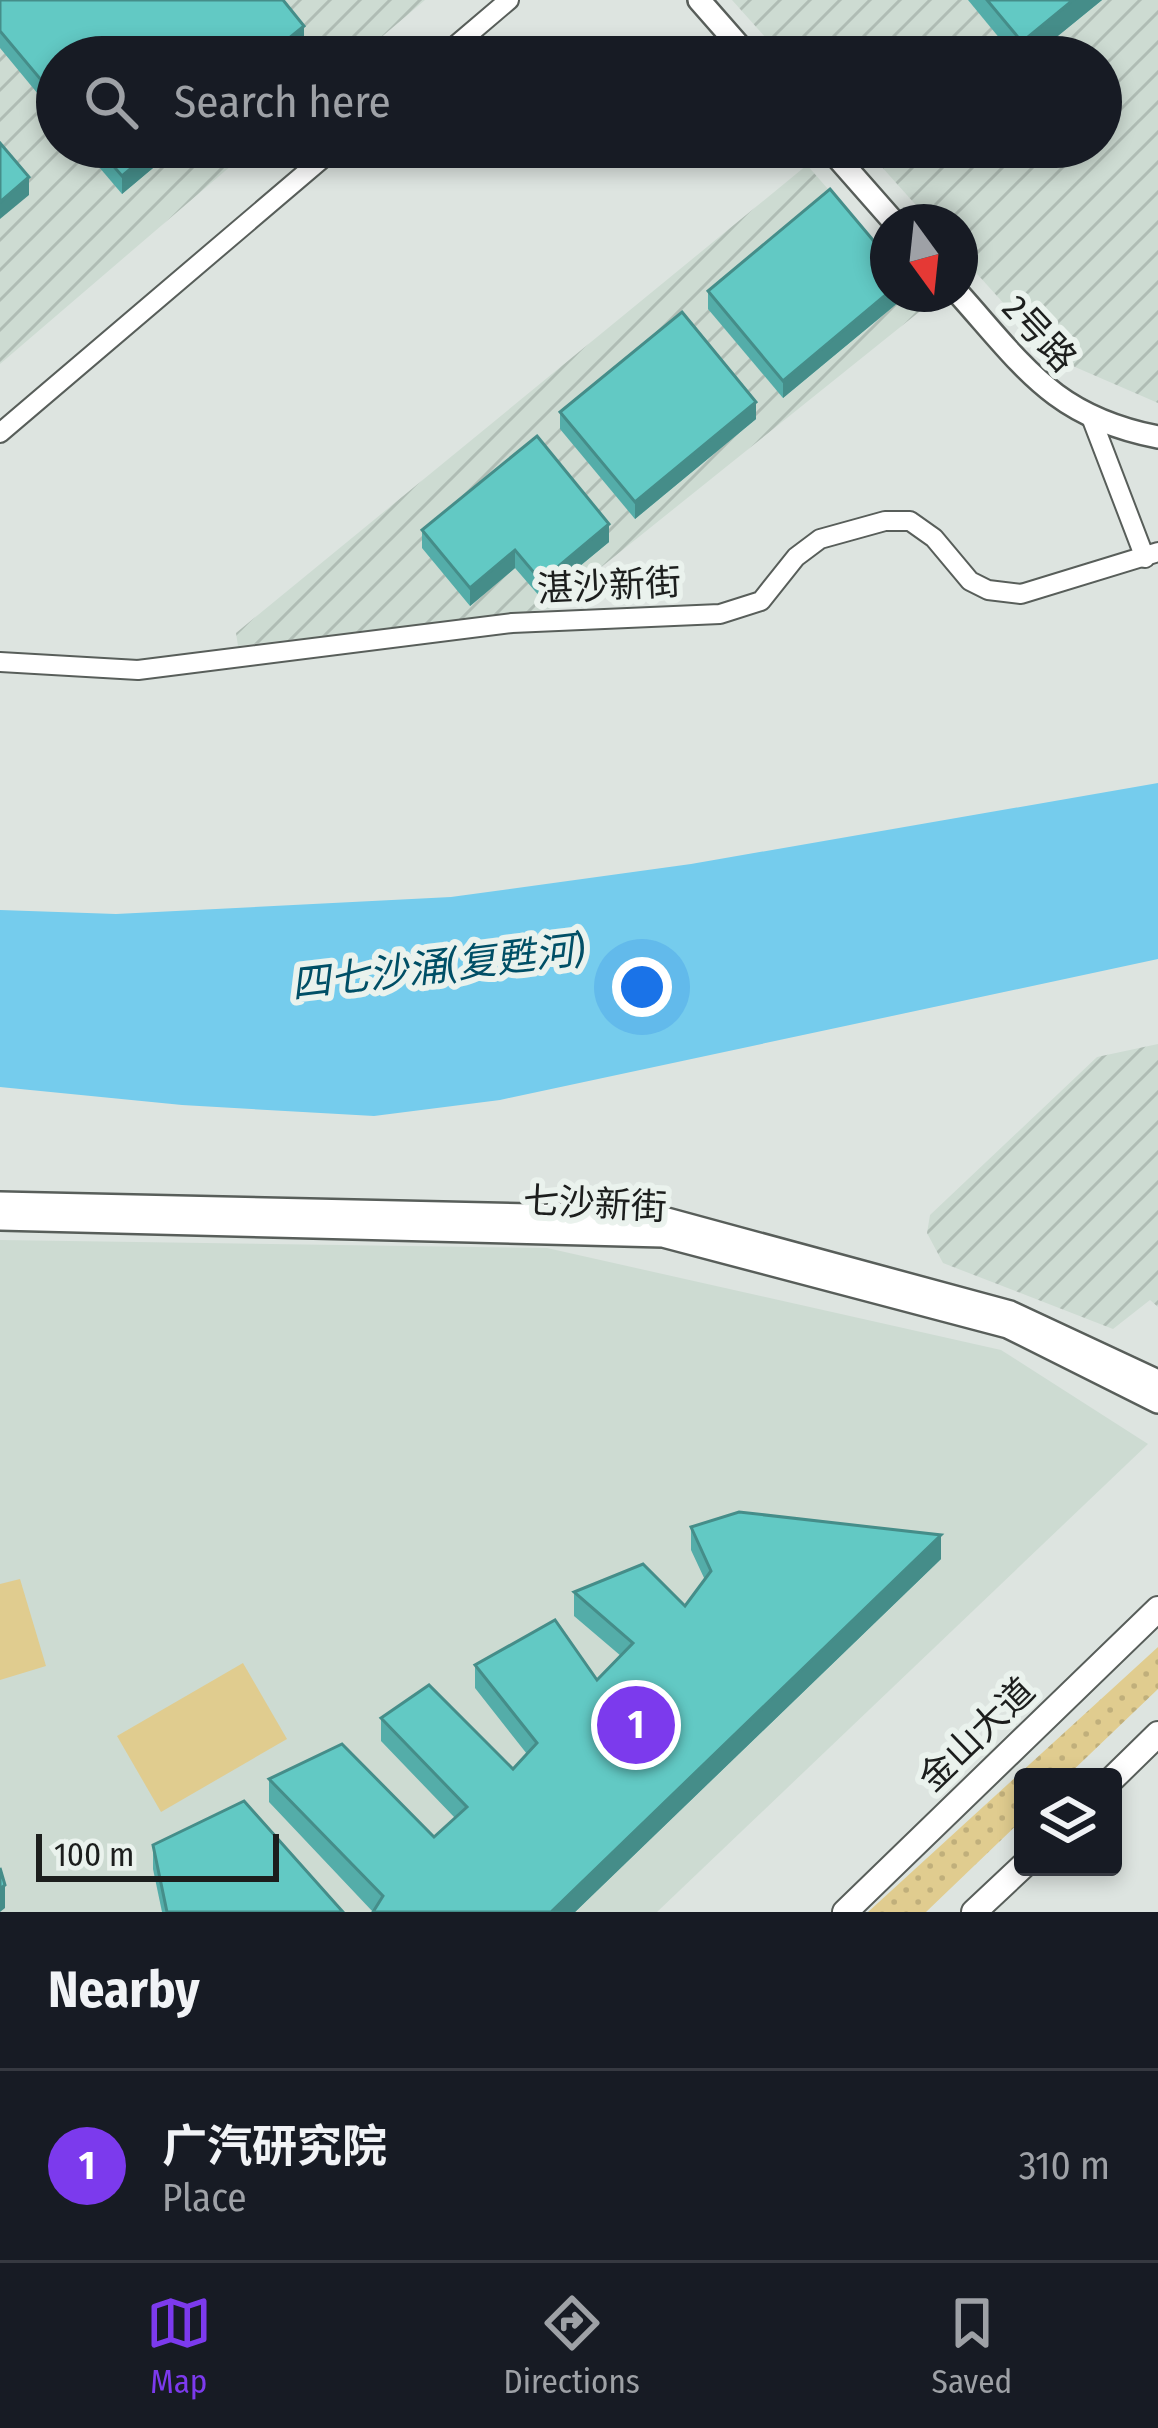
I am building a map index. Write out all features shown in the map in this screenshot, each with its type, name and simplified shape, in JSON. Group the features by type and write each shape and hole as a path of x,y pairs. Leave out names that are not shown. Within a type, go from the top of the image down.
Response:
{"main road":[{"name":"金山大道","path":"845,1912 1158,1609"},
{"path":"1122,1769 1158,1734"},
{"path":"974,1912 1014,1874"}],"street":[{"path":"467,36 509,0"},
{"path":"699,0 731,36"},
{"path":"0,433 311,168"},
{"path":"846,168 878,204"},
{"name":"2号路","path":"975,312 1050,395 1091,417 1151,436"},
{"path":"1091,417 1151,555"},
{"name":"湛沙新街","path":"0,662 138,670 512,623 720,614 761,602 796,557 820,539 885,521 910,520 934,538 970,581 988,590 1021,593 1151,555"},
{"name":"七沙新街","path":"0,1203 663,1218 1010,1312 1158,1382"},
{"name":"七沙新街","path":"0,1219 663,1236 1008,1327 1158,1402"}],"shaded area":[{"path":"0,0 425,0 383,36 36,36 36,168 229,168 0,364"},
{"path":"732,0 1158,0 1158,403 1052,357 978,275 978,204 915,204 883,168 1122,168 1122,36 764,36"},
{"path":"803,168 810,168 870,237 870,312 919,312 549,609 238,646 236,633"},
{"path":"1158,1044 1158,1307 1150,1300 1113,1329 943,1263 927,1233 930,1215 1097,1057"},
{"path":"0,1240 547,1248 1001,1350 1148,1444 657,1912 0,1912"},
{"path":"20,1579 46,1666 0,1680 0,1584"},
{"path":"1158,1647 1158,1689 1075,1768 1026,1768"},
{"path":"243,1663 287,1739 161,1812 117,1736"},
{"path":"1014,1779 1014,1828 926,1912 868,1912"}],"water":[{"name":"四七沙涌(复甦河)","path":"1158,783 1158,959 500,1100 374,1116 182,1105 0,1087 0,910 116,914 451,897 691,864"}],"building":[{"path":"0,0 283,0 304,26 292,36 36,36 36,74 0,31"},
{"path":"987,0 1073,0 1029,36 1017,36"},
{"path":"0,143 29,177 0,202"},
{"path":"830,189 870,237 870,308 783,381 708,291"},
{"path":"682,312 756,402 635,502 560,412"},
{"path":"537,436 609,524 541,581 515,550 470,588 422,530"},
{"path":"739,1512 941,1535 551,1912 373,1912 383,1896 269,1779 342,1744 434,1837 467,1807 381,1718 429,1685 513,1769 537,1743 475,1665 555,1620 597,1680 633,1643 574,1592 643,1564 685,1606 711,1571 691,1527"},
{"path":"244,1801 343,1912 167,1912 153,1845"}],"place":[{"name":"广汽研究院","path":"636,1725"}]}
